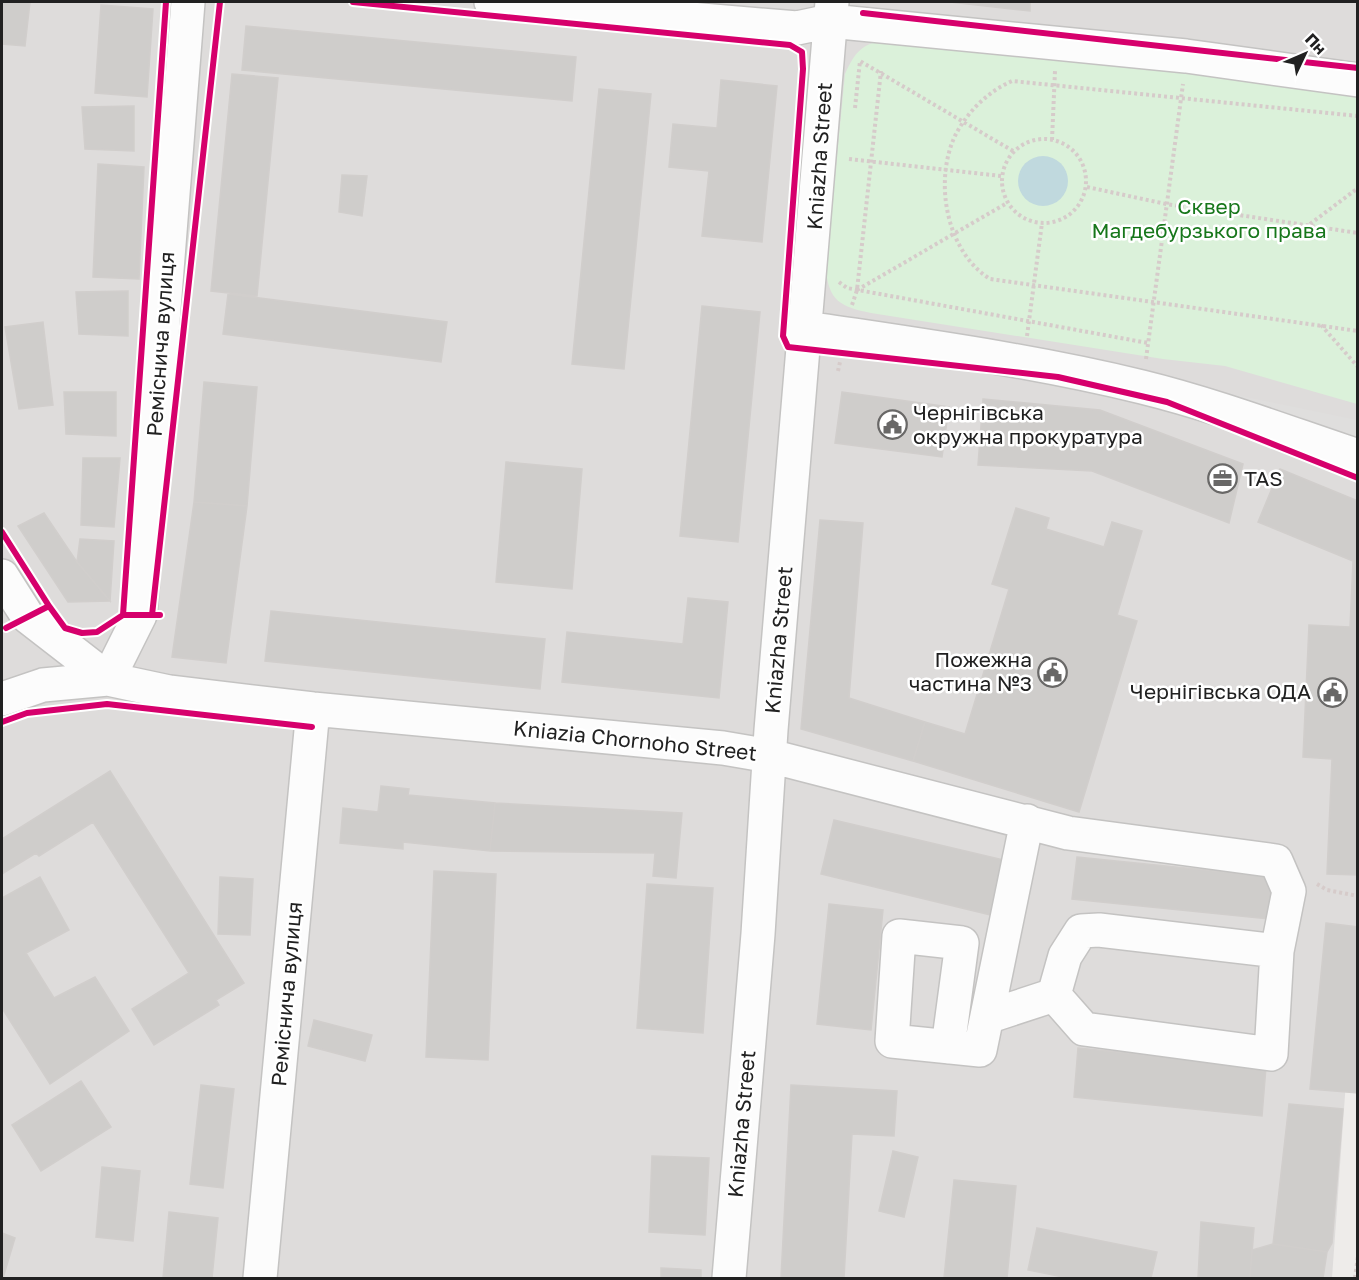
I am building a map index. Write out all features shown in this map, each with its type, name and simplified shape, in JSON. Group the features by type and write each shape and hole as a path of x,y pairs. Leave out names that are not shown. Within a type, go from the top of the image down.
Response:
{"street":[{"name":"Реміснича вулиця","path":"108,679 140,615 188,2"},
{"path":"491,2 797,28 831,11 1358,80"},
{"name":"Kniazha Street","path":"729,1278 831,11"},
{"path":"807,328 1023,362 1143,387 1234,414 1358,456"},
{"path":"2,576 28,617 108,679"},
{"name":"Kniazia Chornoho Street","path":"2,699 43,686 108,679 169,692 313,709 723,748 770,756 1068,833 1276,861 1289,891 1277,951 1271,1054 1084,1029 1054,995"},
{"name":"Реміснича вулиця","path":"260,1278 313,709"},
{"path":"948,1047 980,1050 1027,821"},
{"path":"987,1017 1054,995 1065,956 1081,931 1099,930 1277,951"}],"path":[{"path":"860,61 1013,151"},
{"path":"857,290 880,71"},
{"path":"1358,116 1012,81 994,89 965,122 955,138 947,171 947,204 953,233 977,271 990,279 1358,331"},
{"path":"1052,140 1054,85"},
{"path":"857,290 1148,343 1181,97"},
{"path":"1038,139 1052,140 1065,145 1076,154 1087,176 1087,188 1078,206 1068,216 1055,222 1042,223 1028,220 1016,213 1007,203 1002,190 1001,176 1005,162 1013,151 1025,143 1038,139"},
{"path":"849,159 1001,176"},
{"path":"1087,188 1166,204 1358,233"},
{"path":"1309,225 1358,188"},
{"path":"857,290 1007,203"},
{"path":"1029,322 1042,223"},
{"path":"1321,324 1358,367"},
{"path":"1355,1278 1358,1256"}],"shaded area":[{"path":"2,2 1357,2 1358,912 1332,1278 2,1278"},
{"path":"859,317 1357,420 1357,442 855,332"}],"green space":[{"name":"Сквер Магдебурзького права","path":"887,40 1357,89 1357,404 1225,366 1163,359 871,313 838,301 830,288 826,268 845,74 860,50 871,43"}],"water":[{"path":"1043,156 1061,163 1068,181 1061,199 1043,206 1025,199 1018,181 1025,163"}],"building":[{"path":"2,2 30,2 25,46 2,44"},
{"path":"950,2 1030,2 1030,11"},
{"path":"101,5 153,9 147,97 95,93"},
{"path":"246,26 576,57 572,101 242,70"},
{"path":"232,74 278,78 257,296 211,291"},
{"path":"721,80 777,86 762,242 702,236 709,171 669,167 673,124 717,128"},
{"path":"599,89 651,94 624,369 572,364"},
{"path":"134,106 134,151 85,149 82,107"},
{"path":"98,164 144,167 139,279 93,277"},
{"path":"342,175 367,176 362,216 339,212"},
{"path":"128,291 128,336 79,334 76,292"},
{"path":"228,294 447,322 441,362 223,334"},
{"path":"702,306 760,312 738,542 680,536"},
{"path":"43,322 53,405 19,409 5,327"},
{"path":"204,382 257,387 247,506 194,502"},
{"path":"64,392 116,392 116,436 66,434"},
{"name":"Чернігівська окружна прокуратура","path":"842,392 949,407 942,457 835,443"},
{"path":"983,399 1100,410 1243,464 1229,523 1092,471 978,465"},
{"path":"83,458 120,458 114,527 81,525"},
{"path":"506,462 582,469 572,589 496,582"},
{"name":"Чернігівська ОДА","path":"1280,469 1358,501 1358,875 1327,874 1332,759 1303,757 1309,625 1350,627 1353,561 1258,522"},
{"path":"194,502 247,506 226,663 172,657"},
{"name":"Пожежна частина №3","path":"1016,508 1049,518 1046,529 1104,547 1112,522 1142,531 1117,615 1137,621 1079,812 913,761 925,722 965,734 1009,589 992,584"},
{"path":"44,513 77,562 110,601 68,602 18,526"},
{"path":"820,520 863,523 849,698 925,722 913,761 801,729"},
{"path":"80,539 114,541 110,601 77,562"},
{"path":"688,598 728,602 719,698 562,682 567,632 683,644"},
{"path":"271,611 545,639 540,689 265,661"},
{"path":"110,771 244,983 216,1000 219,1005 154,1045 132,1009 189,973 93,822 39,856 36,853 2,874 2,839"},
{"path":"381,786 409,789 408,795 495,803 490,851 403,842 403,849 340,843 343,808 378,812"},
{"path":"495,803 682,813 676,878 653,876 655,853 490,851"},
{"path":"834,820 1008,861 995,916 821,874"},
{"path":"1077,857 1274,877 1269,919 1072,899"},
{"path":"434,871 496,874 488,1060 426,1057"},
{"path":"40,877 69,930 26,953 54,998 95,977 129,1031 50,1084 2,1008 2,898"},
{"path":"220,877 253,879 250,935 218,934"},
{"path":"647,884 713,888 703,1033 637,1028"},
{"path":"829,904 883,910 871,1030 817,1024"},
{"path":"1326,923 1358,927 1358,1093 1310,1089"},
{"path":"314,1020 372,1035 365,1061 308,1046"},
{"path":"1078,1048 1266,1067 1262,1116 1074,1097"},
{"path":"81,1081 111,1127 41,1171 12,1125"},
{"path":"201,1085 234,1089 223,1188 190,1184"},
{"path":"791,1085 897,1091 894,1136 852,1134 844,1278 781,1278"},
{"path":"1289,1104 1343,1109 1332,1243 1327,1252 1273,1244"},
{"path":"893,1151 918,1157 904,1217 879,1211"},
{"path":"652,1156 709,1158 705,1235 649,1232"},
{"path":"102,1167 140,1171 133,1241 96,1237"},
{"path":"954,1180 1016,1186 1007,1278 944,1278"},
{"path":"169,1212 218,1218 212,1278 163,1278"},
{"path":"1201,1222 1254,1228 1250,1278 1198,1278"},
{"path":"1037,1228 1157,1252 1151,1278 1068,1278 1028,1270"},
{"path":"2,1233 15,1238 3,1278 2,1277"},
{"path":"1273,1244 1327,1252 1323,1278 1250,1278 1252,1250"},
{"path":"661,1268 701,1270 701,1278 661,1278"}],"cycle path":[{"path":"123,615 166,2"},
{"path":"152,615 220,2"},
{"path":"353,2 790,45 802,52 803,69 783,336 788,347 1058,377 1167,402 1358,478"},
{"path":"863,13 1358,68"},
{"path":"2,532 49,606"},
{"path":"6,628 49,606 65,628 82,633 97,632 123,615 160,615"},
{"path":"2,722 27,713 107,704 312,727"}],"place":[{"name":"Чернігівська окружна прокуратура","path":"892,425"},
{"name":"TAS","path":"1223,479"},
{"name":"Пожежна частина №3","path":"1053,672"},
{"name":"Чернігівська ОДА","path":"1332,692"}]}
